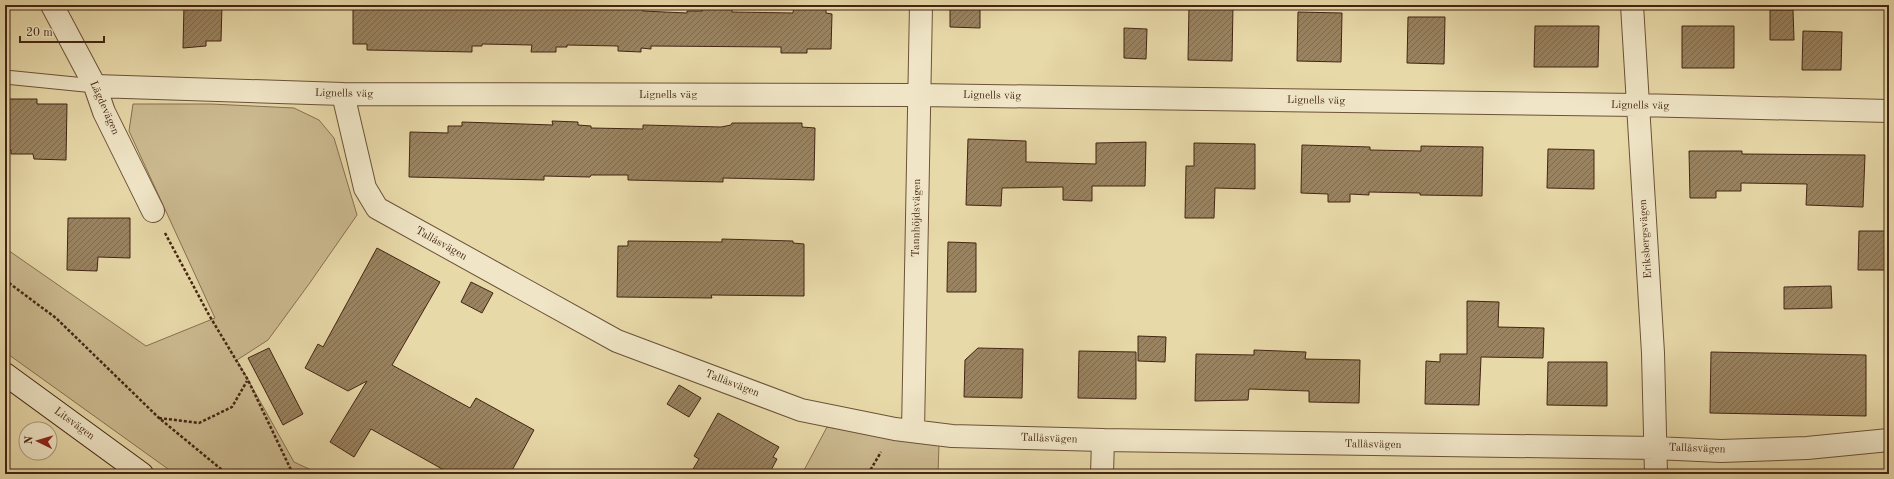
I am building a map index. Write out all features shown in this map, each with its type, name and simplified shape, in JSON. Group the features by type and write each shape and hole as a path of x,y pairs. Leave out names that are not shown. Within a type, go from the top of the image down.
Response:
{"street":[{"name":"Lägdevägen","path":"52,5 95,86 104,112 153,211"},
{"name":"Tannhöjdsvägen","path":"913,431 921,5"},
{"name":"Eriksbergsvägen","path":"1632,5 1653,353 1654,448 1656,474"},
{"name":"Lignells väg","path":"95,86 344,94 919,95 1637,105 1889,111"},
{"name":"Tallåsvägen","path":"344,94 365,188 377,208 617,341 801,410 894,429 952,436 1102,440 1654,448 1720,451 1807,448 1889,440"},
{"name":"Litsvägen","path":"5,374 142,474"},
{"path":"1102,440 1102,474"}],"lane":[{"path":"5,77 95,86"}],"path":[{"path":"153,211 209,314 248,380 293,474"},
{"path":"5,280 56,318 159,418 227,474"},
{"path":"159,418 199,422 232,407 248,380"}],"shaded area":[{"path":"133,104 211,104 294,108 319,120 334,138 357,215 268,340 237,360 294,462 320,474 175,474 5,352 5,248 146,346 215,318 129,131"},
{"path":"827,427 939,444 938,474 802,474"}],"building":[{"path":"184,5 222,5 221,41 206,41 206,46 183,48"},
{"path":"353,5 380,5 380,8 425,9 425,5 643,5 643,11 687,13 687,11 702,11 703,5 732,5 732,12 793,13 794,5 826,5 826,13 832,14 831,49 807,49 807,53 781,53 781,47 651,46 651,49 641,48 641,52 618,51 618,46 567,45 567,47 556,47 556,52 531,52 532,45 482,44 482,46 472,46 472,52 367,50 367,44 353,44"},
{"path":"950,5 980,5 980,28 950,27"},
{"path":"1189,5 1233,5 1232,61 1188,60"},
{"path":"1770,10 1793,10 1794,40 1770,40"},
{"path":"1298,12 1342,13 1341,62 1297,61"},
{"path":"1408,17 1445,17 1444,64 1407,63"},
{"path":"1535,26 1599,26 1598,67 1534,67"},
{"path":"1682,26 1734,26 1734,68 1682,68"},
{"path":"1124,28 1147,29 1146,59 1124,58"},
{"path":"1803,31 1842,32 1841,70 1802,70"},
{"path":"5,99 37,99 37,104 67,104 66,160 34,159 33,154 11,154 11,150 5,150"},
{"path":"552,121 578,122 578,125 591,126 591,128 643,129 643,125 721,127 731,125 732,123 802,123 802,127 815,128 814,180 723,178 723,182 628,180 628,175 591,175 590,177 544,176 544,180 409,177 410,132 448,133 448,126 462,126 462,122 553,125"},
{"path":"968,139 1026,141 1026,162 1096,164 1096,143 1146,142 1145,186 1092,186 1092,201 1063,200 1063,187 1002,188 1001,206 966,205"},
{"path":"1194,143 1255,144 1255,189 1215,188 1214,218 1185,218 1186,166 1194,166"},
{"path":"1302,145 1370,147 1370,150 1421,151 1421,146 1483,147 1482,196 1369,192 1369,195 1350,194 1350,202 1328,202 1328,194 1301,193"},
{"path":"1548,149 1594,150 1594,189 1547,188"},
{"path":"1689,151 1742,151 1742,154 1865,155 1863,207 1806,205 1807,184 1741,183 1741,191 1716,191 1716,198 1690,198"},
{"path":"68,218 130,218 130,258 98,257 97,271 67,270"},
{"path":"1859,231 1889,231 1889,270 1858,270"},
{"path":"722,239 793,241 793,243 804,244 804,296 711,295 712,298 617,297 618,246 628,246 628,241 722,242"},
{"path":"948,242 976,243 976,292 947,292"},
{"path":"377,248 440,282 392,365 470,408 476,398 534,430 510,474 451,474 371,429 354,457 330,442 367,381 348,391 305,368 318,344 323,347"},
{"path":"471,282 493,293 482,313 461,302"},
{"path":"1831,286 1832,308 1784,309 1784,287"},
{"path":"1467,301 1499,302 1498,327 1544,328 1543,358 1481,357 1479,405 1425,404 1426,361 1440,362 1440,354 1467,354"},
{"path":"1138,336 1166,337 1165,362 1138,361"},
{"path":"269,348 303,414 283,425 248,358"},
{"path":"978,348 1023,349 1022,398 964,397 965,360"},
{"path":"1254,350 1306,352 1305,359 1360,360 1359,403 1309,402 1309,391 1249,389 1248,400 1195,401 1196,354 1254,355"},
{"path":"1079,351 1136,352 1136,399 1078,398"},
{"path":"1711,352 1866,355 1866,416 1710,413"},
{"path":"1548,362 1607,362 1607,406 1547,405"},
{"path":"679,385 701,398 689,417 667,404"},
{"path":"718,413 779,447 773,457 777,459 769,474 690,474 699,459 694,456"}]}
